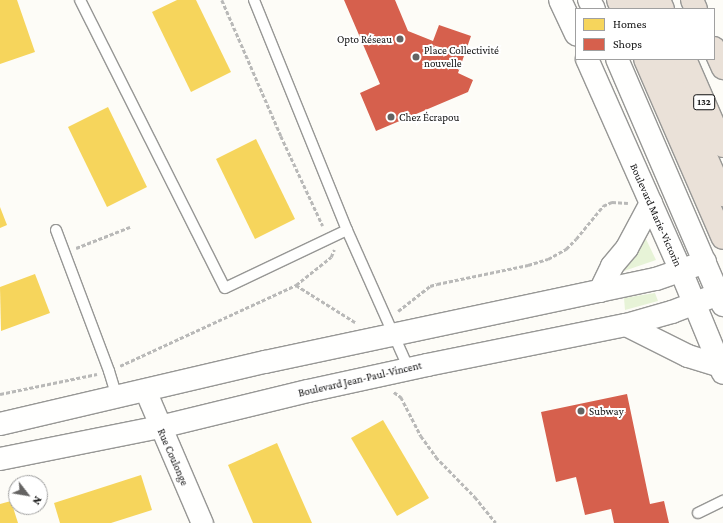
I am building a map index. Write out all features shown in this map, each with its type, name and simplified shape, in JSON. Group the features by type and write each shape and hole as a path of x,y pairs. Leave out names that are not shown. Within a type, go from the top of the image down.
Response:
{"highway":[{"path":"715,50 723,68"},
{"path":"645,60 723,238"},
{"path":"663,60 723,195"},
{"name":"132","path":"685,60 723,146"}],"street":[{"path":"560,0 575,33"},
{"name":"Boulevard Marie-Victorin","path":"587,60 681,271 722,369"},
{"path":"617,60 721,300"},
{"path":"600,291 612,266 626,248 651,203"},
{"path":"0,424 117,398 145,390 656,279 705,262"},
{"name":"Boulevard Jean-Paul-Vincent","path":"0,459 160,427 308,391 409,369 626,325 695,304 721,300"},
{"path":"626,325 688,356 722,369"},
{"name":"Rue Coulonge","path":"145,390 202,523"}],"lane":[{"path":"80,0 224,288 347,230"},
{"path":"254,0 347,230 409,369"},
{"path":"56,230 109,371 117,398"},
{"path":"698,513 723,501"}],"path":[{"path":"222,0 281,136 324,226"},
{"path":"398,311 430,286 528,265 548,259 566,248 576,239 603,206 612,202 628,203"},
{"path":"64,252 130,227"},
{"path":"0,394 109,371 296,286 331,258 334,249"},
{"path":"296,286 360,324"},
{"path":"390,392 401,397 421,436 436,457 479,502 496,523"}],"green space":[{"path":"645,237 656,260 621,272"},
{"path":"655,293 658,301 625,310 624,298"}],"building: Homes":[{"path":"0,0 17,0 35,52 0,64"},
{"path":"177,0 196,0 231,72 191,92 152,12"},
{"path":"108,107 147,187 107,207 68,127"},
{"path":"256,139 295,219 255,239 216,159"},
{"path":"0,207 7,225 0,228"},
{"path":"35,274 50,313 1,331 0,287"},
{"path":"383,420 429,498 397,516 351,438"},
{"path":"277,443 312,523 253,523 228,465"},
{"path":"141,475 152,510 111,523 60,523 54,503"},
{"path":"8,502 8,515 15,515 18,523 0,523 0,504"}],"building: Shops":[{"name":"Place Collectivité nouvelle","path":"344,0 395,0 408,31 433,41 439,25 471,36 458,73 473,80 468,92 376,131 360,93 380,84"},
{"path":"627,394 650,504 664,501 669,523 614,523 611,509 585,515 576,477 556,482 541,412"}],"place":[{"name":"Opto Réseau","path":"400,39"},
{"name":"Place Collectivité nouvelle","path":"416,57"},
{"name":"Chez Écrapou","path":"391,117"},
{"name":"Subway","path":"581,411"}]}
